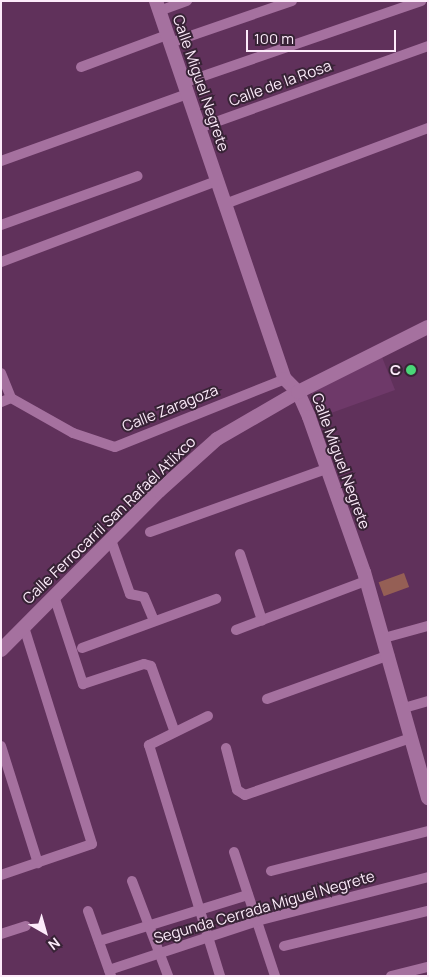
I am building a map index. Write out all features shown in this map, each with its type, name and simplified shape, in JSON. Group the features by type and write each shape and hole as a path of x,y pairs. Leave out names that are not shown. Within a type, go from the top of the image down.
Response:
{"street":[{"path":"157,6 187,1"},
{"path":"81,67 292,1"},
{"path":"1,161 185,89 421,1"},
{"name":"Calle Miguel Negrete","path":"157,6 285,379 298,392 366,581 389,655 428,798"},
{"name":"Calle de la Rosa","path":"198,128 428,46"},
{"path":"225,204 428,128"},
{"path":"1,225 138,176"},
{"path":"1,262 217,181"},
{"name":"Calle Ferrocarril San Rafaél Atlixco","path":"1,650 111,540 217,439 298,392 428,328"},
{"name":"Calle Zaragoza","path":"1,373 6,400 73,433 115,447 285,379"},
{"path":"150,532 326,469"},
{"path":"111,540 130,594 144,597 154,621"},
{"path":"240,554 262,620"},
{"path":"236,630 366,581"},
{"path":"54,596 83,684 144,664 151,666 174,730"},
{"path":"82,648 216,599"},
{"path":"384,638 428,626"},
{"path":"1,875 92,844 24,627"},
{"path":"267,699 389,655"},
{"path":"404,708 428,700"},
{"path":"208,716 174,730 149,745 220,976"},
{"path":"226,748 237,790 245,795 411,738"},
{"path":"1,746 38,863"},
{"path":"271,871 428,831"},
{"path":"234,852 275,976"},
{"name":"Segunda Cerrada Miguel Negrete","path":"110,973 160,951 208,938 257,921 428,877"},
{"path":"132,881 168,976"},
{"path":"99,941 148,924 248,895"},
{"path":"88,911 110,973"},
{"path":"284,946 428,911"},
{"path":"1,934 26,926"},
{"path":"391,976 428,966"}],"shaded area":[{"path":"382,357 395,390 320,417 311,391"},
{"path":"404,573 409,587 384,596 379,582"}],"place":[{"name":"C","path":"411,370"}]}
